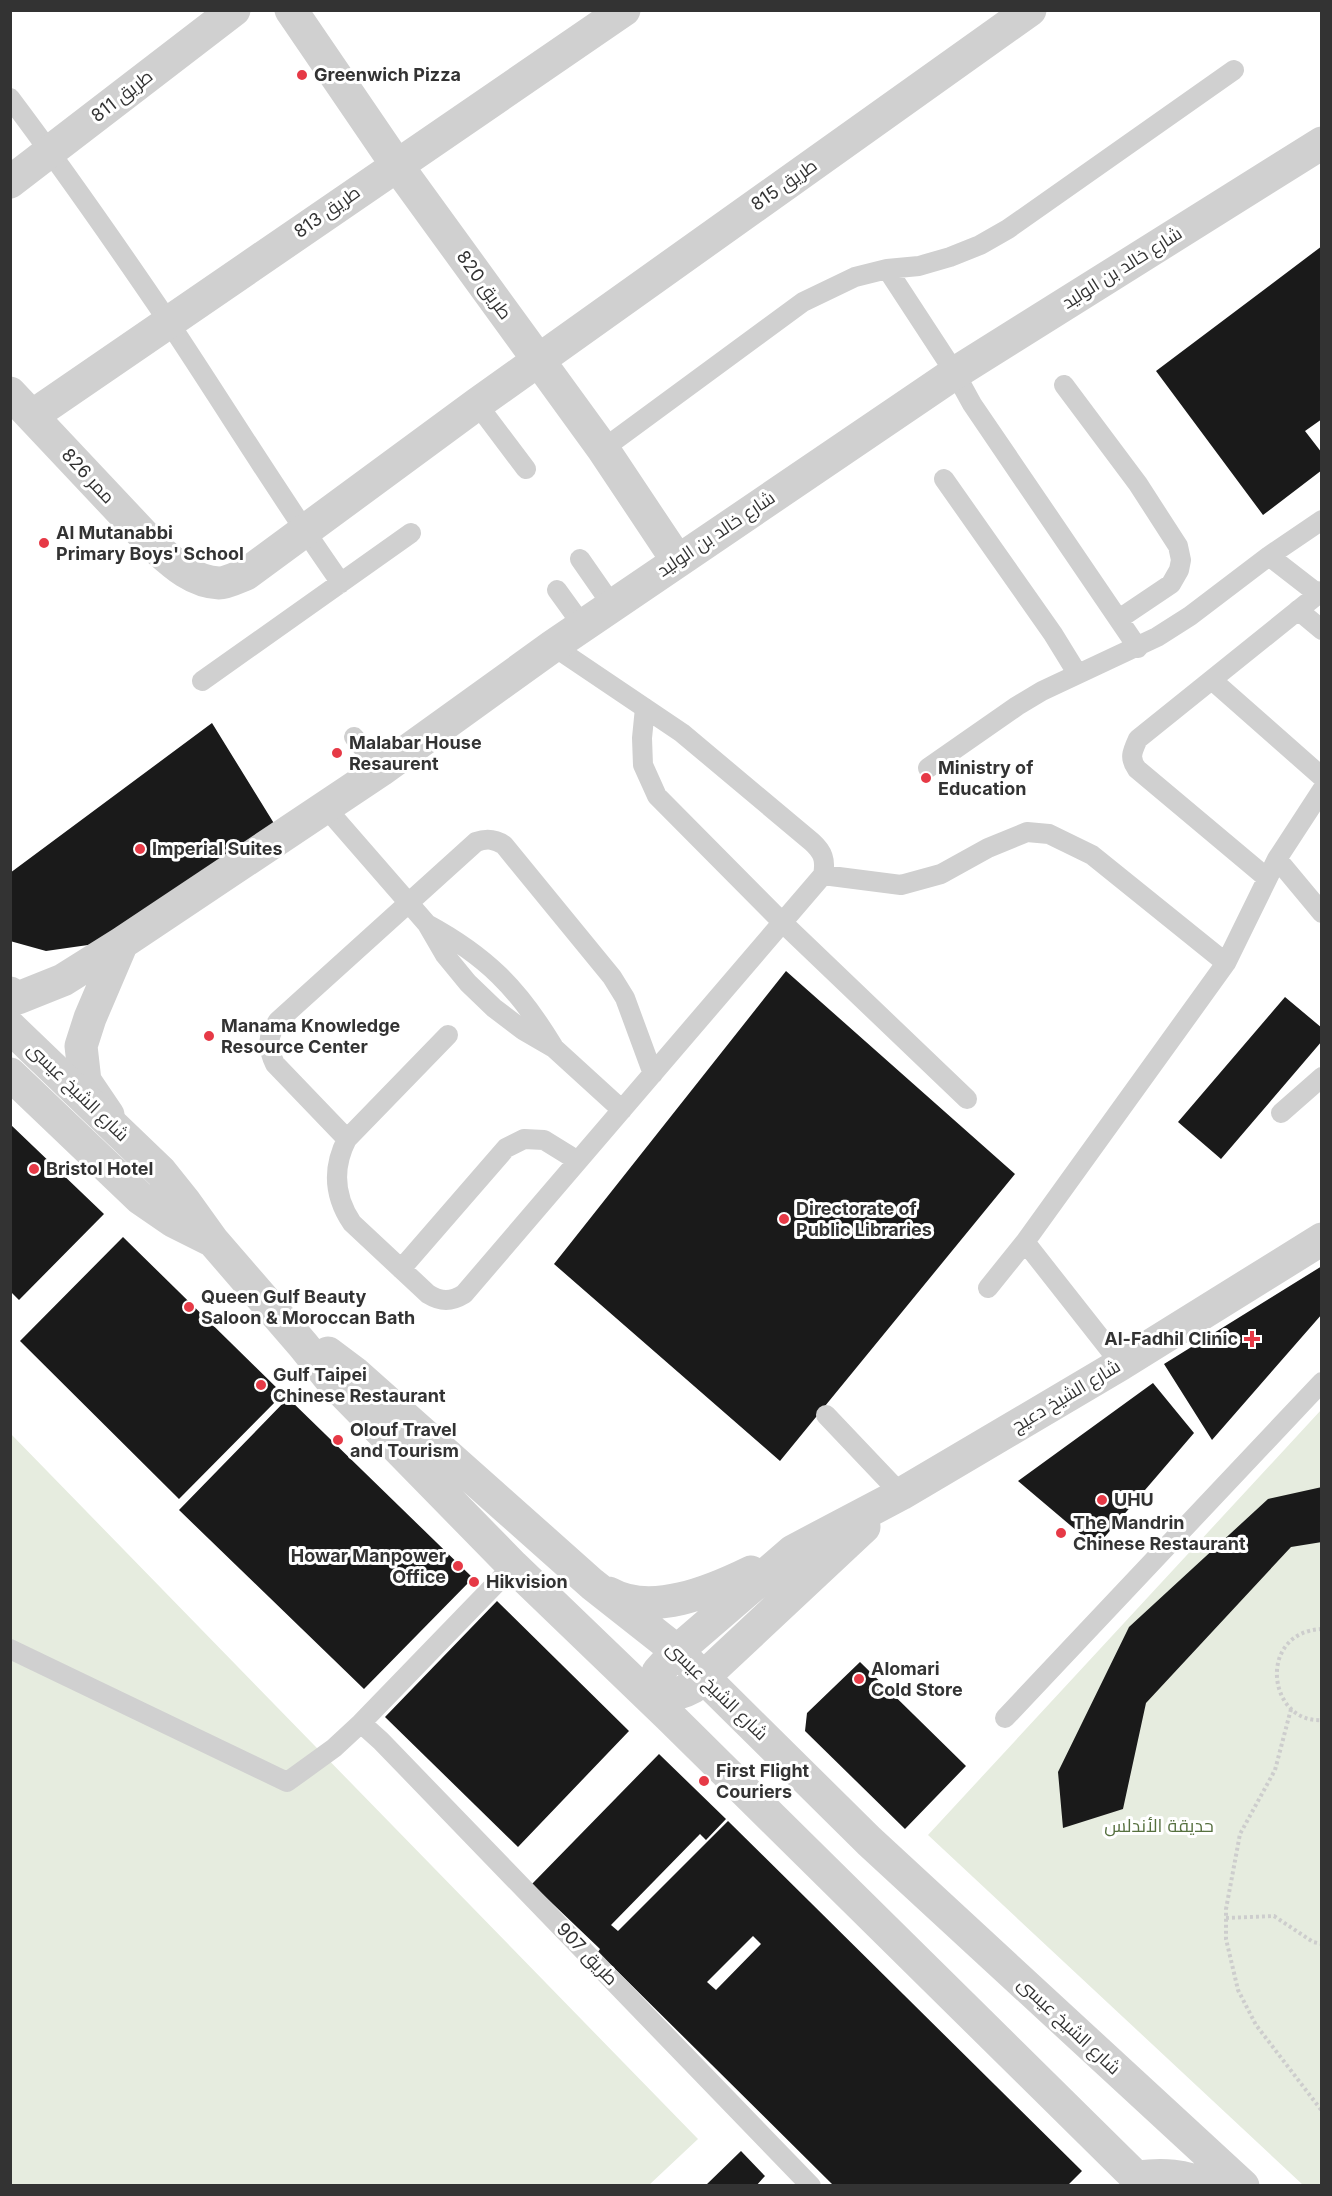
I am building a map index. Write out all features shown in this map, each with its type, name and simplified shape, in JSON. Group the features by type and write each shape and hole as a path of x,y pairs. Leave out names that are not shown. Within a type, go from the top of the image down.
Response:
{"street":[{"name":"طريق 811","path":"10,182 234,10"},
{"name":"طريق 820","path":"291,10 396,164 603,449 677,560"},
{"name":"طريق 813","path":"21,404 168,322 624,10"},
{"name":"طريق 815","path":"538,360 1030,10"},
{"name":"شارع خالد بن الوليد","path":"10,993 18,998 63,980 122,943 326,808 677,560 955,374 1322,143"},
{"path":"304,531 538,360"},
{"name":"ممر 826","path":"21,404 153,545 176,565 198,579 220,583 246,574 304,531"},
{"path":"122,943 90,1018 81,1046 85,1081 123,1135"},
{"name":"شارع الشيخ عيسى","path":"10,1027 174,1187 213,1241 331,1380 513,1566 652,1696 1136,2183"},
{"name":"شارع الشيخ عيسى","path":"10,1074 141,1199 173,1221 213,1241"},
{"name":"شارع الشيخ دعيج","path":"901,1494 705,1677 680,1694 652,1696 658,1672 677,1651 793,1551 901,1494 1121,1364 1322,1239"},
{"name":"شارع الشيخ عيسى","path":"303,1345 333,1355 346,1365 592,1584 677,1651 869,1841 1243,2186"},
{"path":"592,1584 615,1596 639,1602 685,1599 714,1590 793,1551"},
{"path":"1136,2183 1176,2175 1193,2179 1207,2186"}],"lane":[{"path":"603,449 803,302 855,277 887,269 919,266 980,245 1008,229 1234,70"},
{"path":"10,98 50,151 168,322 304,531 341,583"},
{"path":"887,269 972,404 1138,648"},
{"path":"1064,385 1138,484 1178,546 1181,560 1179,570 1171,584 1119,619"},
{"path":"477,404 526,469"},
{"path":"944,479 1053,634 1077,673"},
{"path":"928,768 1017,706 1077,673 1138,648 1190,616 1269,556 1322,520"},
{"path":"202,681 411,533"},
{"path":"1267,878 1137,769 1131,761 1131,752 1138,740 1320,593 1269,556"},
{"path":"580,559 612,605"},
{"path":"557,590 583,626"},
{"path":"1298,610 1322,630"},
{"path":"448,1035 347,1139 340,1152 336,1181 344,1210 363,1234 428,1294 446,1301 464,1294 823,875 826,863 821,850 812,842 682,733 553,646"},
{"path":"1212,680 1322,777"},
{"path":"645,708 642,738 643,765 657,796 783,923 966,1099"},
{"path":"354,737 381,770"},
{"path":"988,1288 1025,1242 1226,963 1277,859 1322,790"},
{"path":"326,808 427,924 445,955 468,983 494,1008 523,1030 554,1048 622,1110"},
{"path":"823,875 901,885 941,874 988,848 1027,832 1049,834 1092,855 1226,963"},
{"path":"347,1139 275,1064 268,1042 271,1031 278,1022 476,842 483,840 498,841 504,845 612,977 625,998 653,1074"},
{"path":"1277,859 1322,913"},
{"path":"427,924 458,941 488,963 513,988 536,1017 554,1048"},
{"path":"1281,1113 1322,1077"},
{"path":"401,1269 506,1148 524,1139 544,1140 578,1161"},
{"path":"1025,1242 1121,1364"},
{"path":"1005,1718 1322,1382"},
{"path":"826,1415 901,1494"},
{"path":"10,1649 287,1782 334,1748 361,1723 513,1566"},
{"name":"طريق 907","path":"361,1723 811,2186"}],"path":[{"path":"1322,1629 1308,1629 1287,1643 1276,1665 1277,1689 1291,1709 1313,1720 1322,1720"},
{"path":"1291,1709 1275,1770 1240,1834 1226,1918 1226,1939 1238,1990 1256,2025 1322,2111"},
{"path":"1226,1918 1274,1916 1313,1942 1322,1944"}],"green space":[{"name":"حديقة الأندلس","path":"1321,1410 1321,2185 1303,2185 928,1835"},
{"path":"10,1433 698,2139 649,2185 11,2185"}],"building":[{"path":"1322,246 1322,419 1305,431 1322,453 1322,470 1263,515 1156,371"},
{"name":"Imperial Suites","path":"212,723 275,825 95,944 46,951 10,941 10,873"},
{"name":"Directorate of Public Libraries","path":"786,971 1015,1174 780,1461 554,1264"},
{"path":"1285,997 1322,1028 1322,1041 1221,1159 1178,1122"},
{"name":"Bristol Hotel","path":"10,1124 104,1214 19,1300 10,1291"},
{"path":"123,1237 283,1394 179,1499 20,1341"},
{"name":"Al-Fadhil Clinic","path":"1322,1266 1322,1314 1212,1440 1164,1364"},
{"path":"1153,1383 1194,1433 1096,1547 1018,1481"},
{"path":"288,1398 473,1578 364,1689 179,1510"},
{"path":"1322,1487 1322,1542 1291,1547 1146,1703 1123,1809 1063,1828 1058,1772 1129,1627 1268,1499"},
{"path":"497,1601 629,1731 518,1847 385,1717"},
{"path":"860,1662 966,1766 905,1829 805,1731 807,1713"},
{"path":"659,1754 726,1819 706,1840 700,1834 611,1925 618,1931 728,1821 1082,2171 1067,2186 834,2186 598,1952 600,1949 532,1884","holes":["753,1936 761,1944 716,1990 707,1982"]},
{"path":"741,2151 765,2176 756,2186 705,2186"}],"place":[{"name":"Greenwich Pizza","path":"302,75"},
{"name":"Al Mutanabbi Primary Boys' School","path":"44,543"},
{"name":"Malabar House Resaurent","path":"337,753"},
{"name":"Ministry of Education","path":"926,778"},
{"name":"Imperial Suites","path":"140,849"},
{"name":"Manama Knowledge Resource Center","path":"209,1036"},
{"name":"Bristol Hotel","path":"34,1169"},
{"name":"Directorate of Public Libraries","path":"784,1219"},
{"name":"Queen Gulf Beauty Saloon & Moroccan Bath","path":"189,1307"},
{"name":"Al-Fadhil Clinic","path":"1252,1339"},
{"name":"Gulf Taipei Chinese Restaurant","path":"261,1385"},
{"name":"Olouf Travel and Tourism","path":"338,1440"},
{"name":"UHU","path":"1102,1500"},
{"name":"The Mandrin Chinese Restaurant","path":"1061,1533"},
{"name":"Howar Manpower Office","path":"458,1566"},
{"name":"Hikvision","path":"474,1582"},
{"name":"Alomari Cold Store","path":"859,1679"},
{"name":"First Flight Couriers","path":"704,1781"}]}
